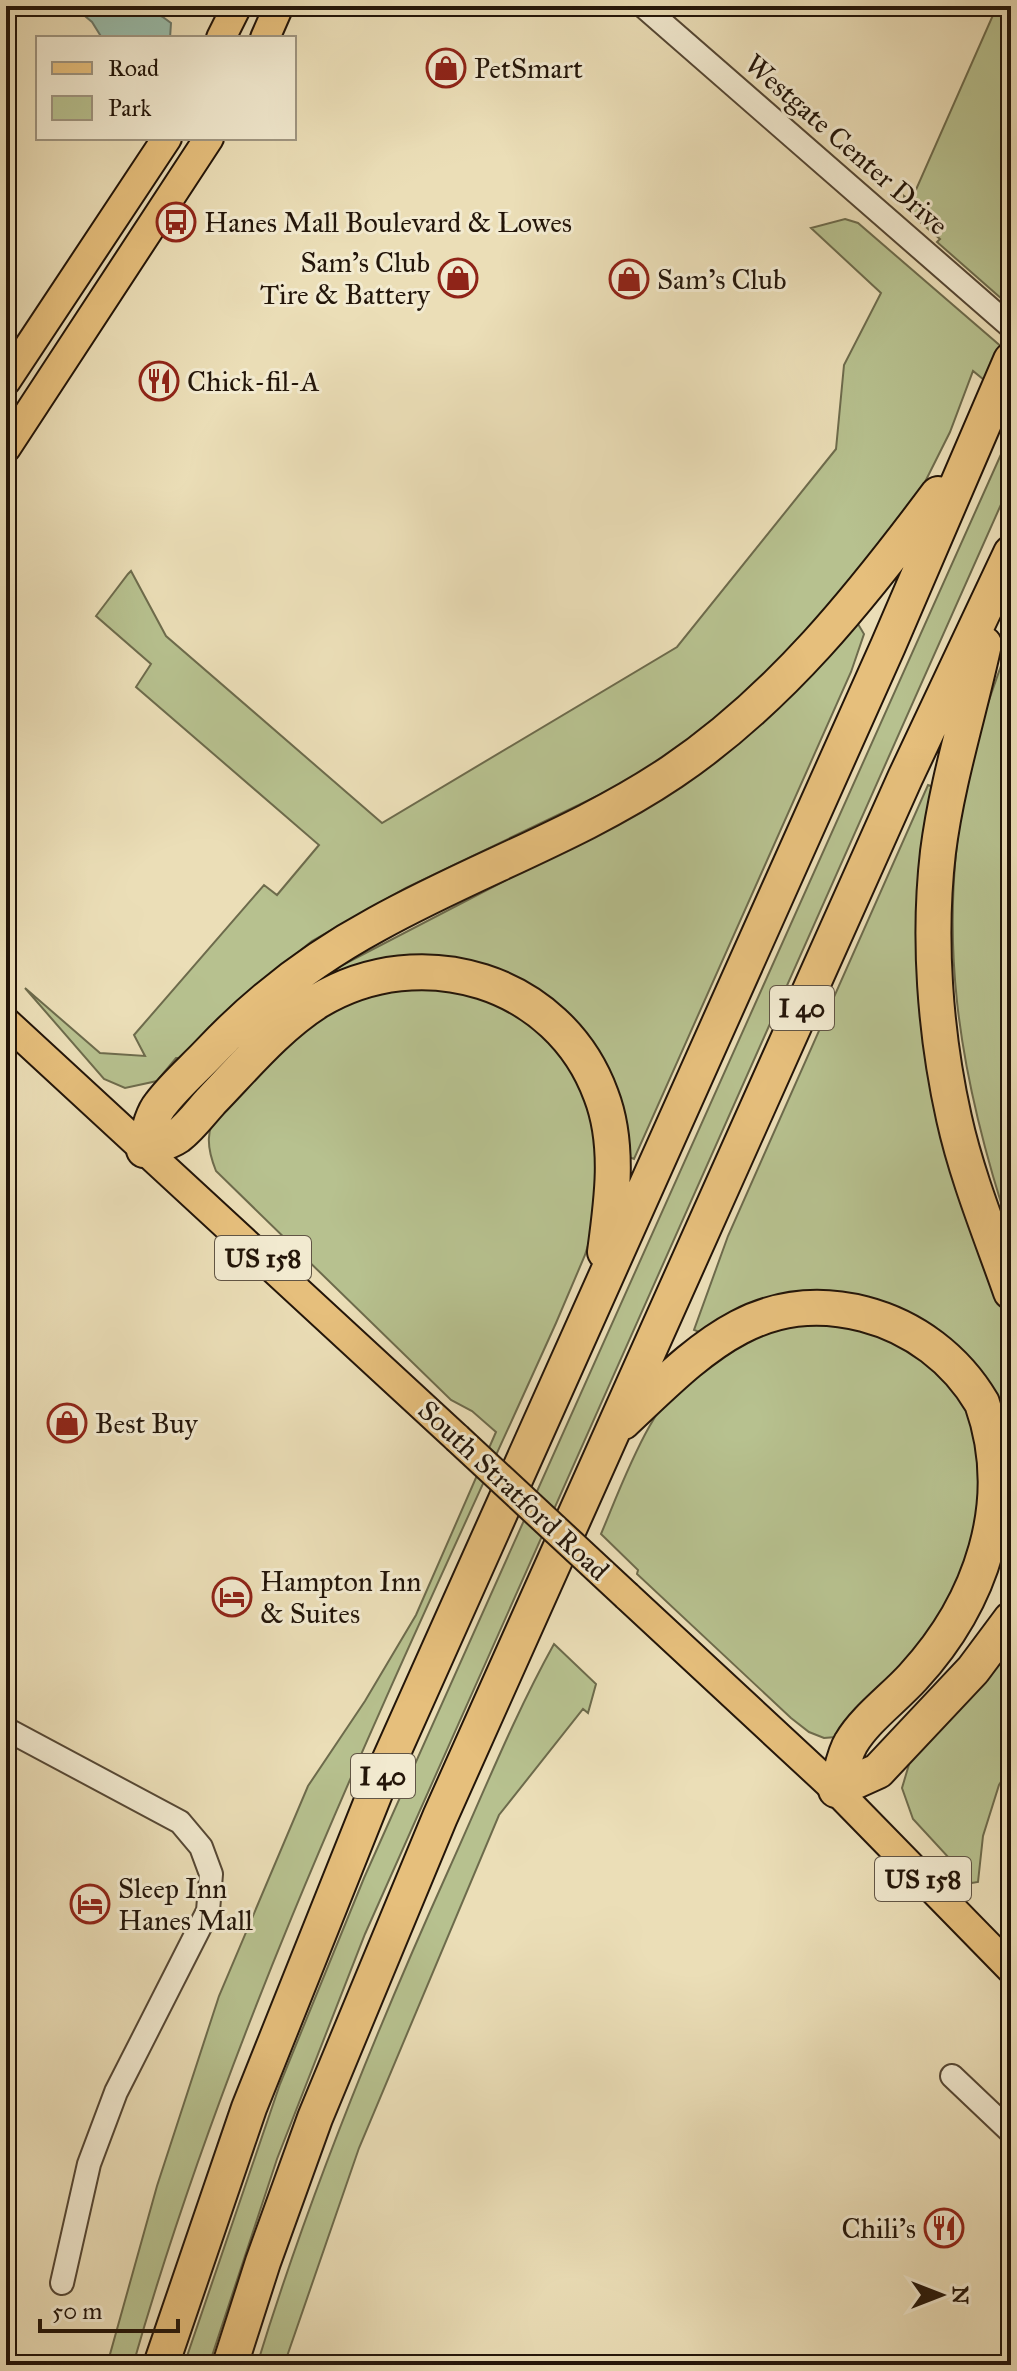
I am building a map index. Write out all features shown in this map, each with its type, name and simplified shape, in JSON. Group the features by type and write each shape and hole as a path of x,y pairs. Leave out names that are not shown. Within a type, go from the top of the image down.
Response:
{"highway":[{"name":"I 40","path":"161,2365 243,2122 377,1788 888,646 1011,360"},
{"path":"144,1150 158,1107 230,1031 333,949 379,922 521,856 635,793 705,748 812,653 873,582 970,451"},
{"name":"I 40","path":"230,2365 268,2248 376,1966 905,778 1011,553"},
{"path":"997,584 943,818 938,855 935,951 940,1027 954,1119 1011,1292"},
{"path":"144,1150 177,1136 271,1038 317,1002 367,980 405,972 438,971 479,979 526,1001 549,1018 580,1053 602,1095 612,1143 611,1210 599,1291"},
{"path":"611,1434 712,1341 752,1321 791,1311 845,1310 898,1326 939,1352 958,1369 980,1401 994,1429 1002,1461 1002,1511 994,1555 980,1589 953,1628 915,1675 851,1744 836,1790"},
{"path":"836,1790 878,1771 973,1670 1011,1619"}],"main road":[{"path":"222,36 237,6"},
{"path":"266,36 279,6"},
{"path":"6,381 166,140"},
{"path":"6,448 208,140"},
{"name":"South Stratford Road","path":"6,1022 836,1790 1011,1969"}],"street":[{"name":"Westgate Center Drive","path":"643,6 1011,327"},
{"path":"6,1729 180,1822 201,1847 211,1874 208,1911 116,2092 89,2164 62,2283"},
{"path":"952,2076 1011,2132"}],"green space":[{"path":"997,6 1011,6 1011,307 937,242 940,239 913,216 908,200 904,199 904,196 911,201"},
{"path":"845,219 858,223 1011,355 1011,402 973,371 950,432 915,502 773,676 639,776 406,888 312,941 241,998 176,1058 157,1081 125,1088 104,1079 25,988 100,1053 145,1056 134,1035 264,885 277,895 319,845 136,687 151,664 96,616 128,574 131,571 166,636 382,823 677,647 836,449 844,365 881,293 811,228"},
{"path":"1011,432 1011,482 365,1934 277,2159 209,2365 184,2365 280,2084 364,1878"},
{"path":"858,624 864,634 851,672 634,1159 624,1155 529,988 341,978 338,972 329,972 616,823"},
{"path":"1011,638 1011,1234 977,1118 965,1060 953,945 953,886 970,766 983,717"},
{"path":"928,785 939,789 933,821 977,1237 1011,1327 1011,1445 1001,1420 871,1305 702,1333 694,1330 728,1236"},
{"path":"379,986 467,986 555,1037 600,1123 600,1206 585,1255 556,1323 382,1708 271,1967 174,2231 133,2365 107,2365 157,2186 219,1996 308,1786 365,1701 416,1615 496,1432 472,1411 451,1400 216,1171 210,1154 210,1131 219,1107 331,1006"},
{"path":"793,1321 872,1326 949,1372 992,1463 966,1592 836,1737 824,1738 809,1732 791,1718 637,1574 638,1570 601,1534 643,1438 671,1393 688,1374 727,1346"},
{"path":"554,1644 596,1684 588,1713 583,1709 499,1815 359,2148 284,2365 257,2365 321,2176 370,2052 499,1755"},
{"path":"1011,1648 1011,1766 999,1785 983,1836 978,1882 972,1883 913,1819 902,1788 910,1761"}],"shaded area":[{"path":"73,6 125,6 149,11 171,23 170,36 101,36 92,22"}],"place":[{"name":"PetSmart","path":"446,68"},
{"name":"Hanes Mall Boulevard & Lowes","path":"176,222"},
{"name":"Sam's Club Tire & Battery","path":"458,278"},
{"name":"Sam's Club","path":"629,279"},
{"name":"Chick-fil-A","path":"159,381"},
{"name":"Best Buy","path":"67,1423"},
{"name":"Hampton Inn & Suites","path":"232,1597"},
{"name":"Sleep Inn Hanes Mall","path":"90,1904"},
{"name":"Chili's","path":"944,2228"}]}
